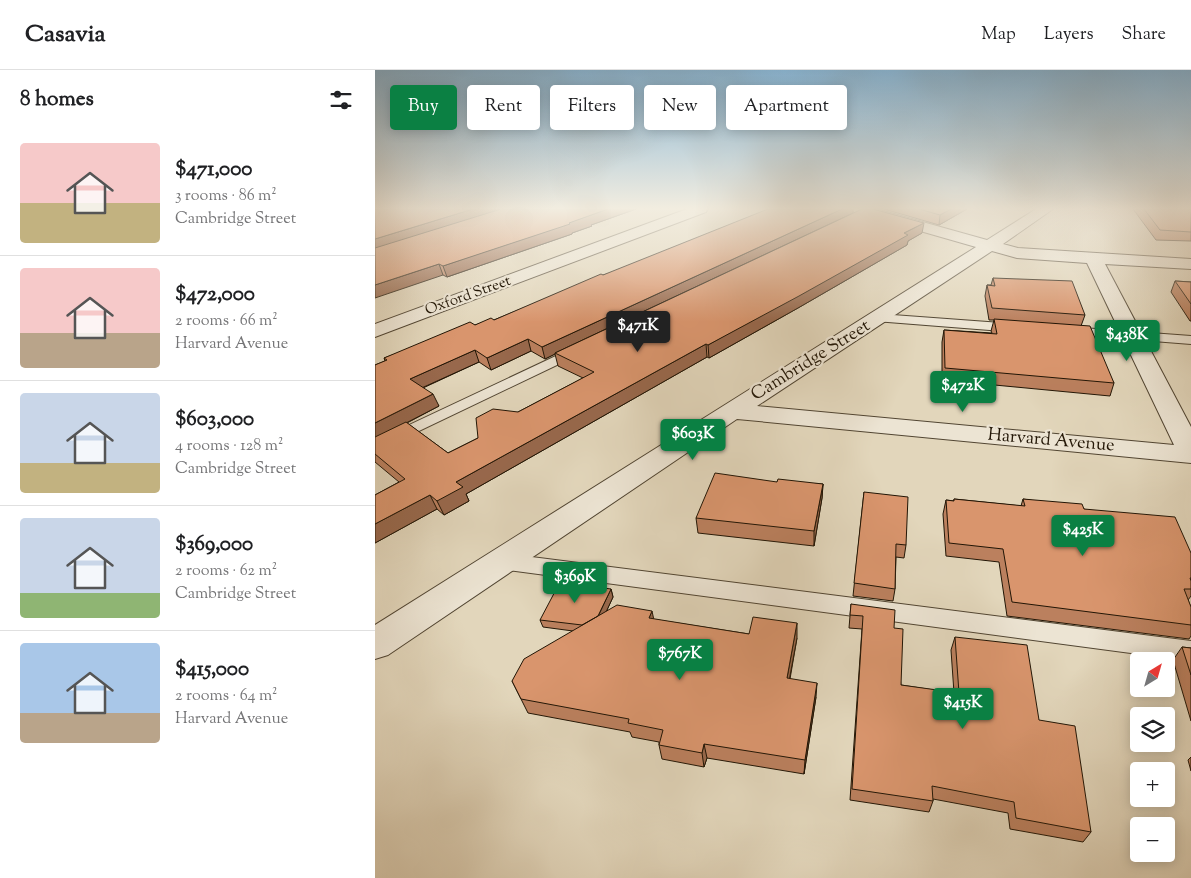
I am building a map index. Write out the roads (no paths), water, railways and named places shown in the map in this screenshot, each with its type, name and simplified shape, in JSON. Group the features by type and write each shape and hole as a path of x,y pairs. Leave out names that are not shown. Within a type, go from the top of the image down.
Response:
{"street":[{"name":"Oxford Street","path":"375,331 600,247"},
{"name":"Cambridge Street","path":"375,644 986,247"},
{"path":"995,247 1017,253 1191,264"},
{"path":"1093,258 1134,336 1191,453"},
{"name":"Harvard Avenue","path":"731,411 1191,453"}],"lane":[{"path":"879,318 1026,328"},
{"path":"1055,330 1191,340"},
{"path":"375,448 589,345"},
{"path":"501,561 1191,652"}]}
